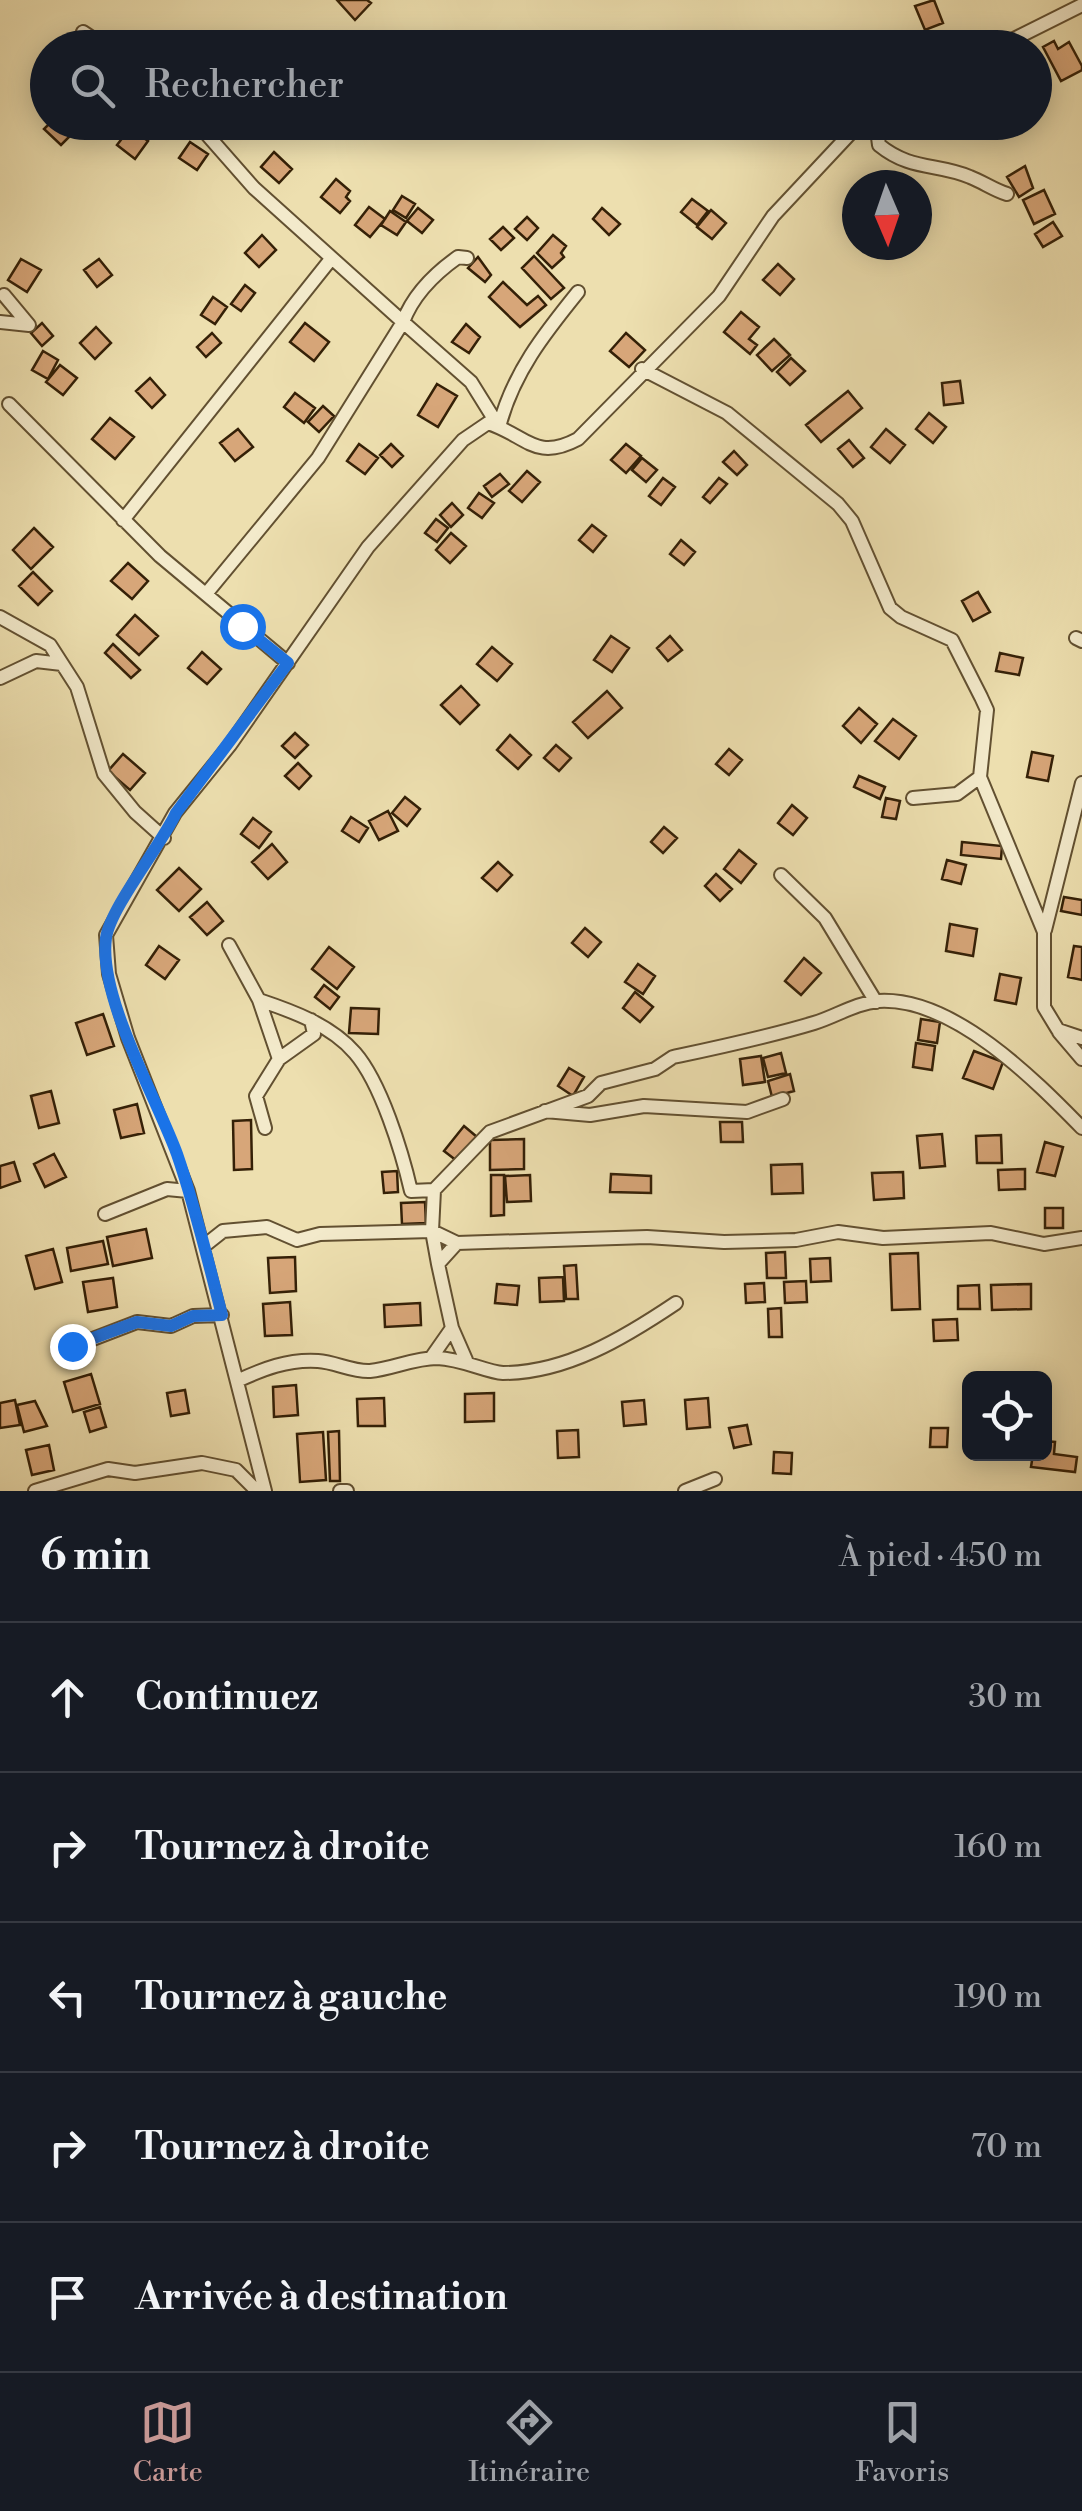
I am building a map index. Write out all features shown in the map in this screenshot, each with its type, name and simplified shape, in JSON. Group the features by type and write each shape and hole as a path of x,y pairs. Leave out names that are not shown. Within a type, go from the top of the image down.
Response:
{"street":[{"path":"1032,30 1082,5"},
{"path":"212,140 254,188 470,382 499,426"},
{"path":"265,1491 204,1246 188,1192 128,1038 106,955 106,935 150,850 164,838 176,813 288,663 368,547 422,486 475,429 488,423 538,449 564,446 602,415 642,369 720,296 774,216 845,140"},
{"path":"878,140 890,154 923,169 969,176 1007,194"},
{"path":"206,594 318,458 404,322 408,308 432,279 458,257 467,258"},
{"path":"123,520 331,259"},
{"path":"499,426 508,390 539,340 578,292"},
{"path":"0,322 29,325 4,295"},
{"path":"642,369 727,413 838,504 852,521 890,608 952,640 986,710 980,778 1044,932"},
{"path":"9,404 123,520 288,663"},
{"path":"0,617 50,645 78,687 104,774 135,812 164,838"},
{"path":"0,678 36,661 62,664"},
{"path":"913,798 958,794 980,778"},
{"path":"1082,783 1044,932 1044,1006 1082,1059"},
{"path":"781,875 825,918 876,1002"},
{"path":"229,945 258,1000 280,1059"},
{"path":"258,1000 311,1020 356,1053 400,1143 411,1192 434,1190 490,1132 588,1096 601,1083 655,1069 673,1057 816,1023 876,1002 916,1006 960,1026 1042,1084 1082,1128"},
{"path":"311,1020 314,1034"},
{"path":"1058,1030 1082,1038"},
{"path":"265,1128 256,1096 280,1059 314,1034 332,1035"},
{"path":"543,1111 590,1115 644,1106 747,1112 783,1099"},
{"path":"105,1214 167,1190 188,1192"},
{"path":"434,1190 432,1231 438,1264 452,1328 466,1360"},
{"path":"204,1246 222,1231 242,1228 267,1228 297,1240 320,1234 432,1231 456,1243 646,1237 742,1242 796,1240 838,1232 884,1238 991,1233 1044,1244 1082,1238"},
{"path":"438,1264 456,1243"},
{"path":"238,1381 274,1364 318,1361 368,1371 432,1358 466,1360 502,1373 541,1370 574,1362 676,1303"},
{"path":"72,1346 137,1322 171,1326 193,1316 222,1315"},
{"path":"432,1358 452,1328"},
{"path":"34,1491 108,1469 135,1473 202,1463 236,1470 257,1491"},
{"path":"685,1491 716,1479"}],"building":[{"path":"337,0 367,0 371,3 355,20"},
{"path":"934,0 943,23 925,30 915,6"},
{"path":"1052,42 1058,49 1069,42 1082,70 1061,81 1052,64"},
{"path":"121,140 148,141 135,159 117,145"},
{"path":"190,142 208,154 197,170 179,158"},
{"path":"274,152 292,169 279,183 261,167"},
{"path":"1025,166 1033,188 1019,197 1007,177"},
{"path":"336,179 350,191 346,197 350,201 340,213 321,197"},
{"path":"1044,190 1055,214 1034,224 1023,200"},
{"path":"402,196 415,204 406,218 393,210"},
{"path":"692,199 708,211 697,225 681,212"},
{"path":"369,207 385,219 370,237 355,225"},
{"path":"418,208 433,220 422,233 407,221"},
{"path":"602,208 620,224 609,235 593,219"},
{"path":"711,210 726,223 712,239 697,227"},
{"path":"390,211 406,222 397,235 381,225"},
{"path":"527,217 538,228 527,240 515,229"},
{"path":"1053,222 1062,236 1043,247 1035,234"},
{"path":"503,227 514,238 501,250 490,239"},
{"path":"262,235 276,250 259,267 245,253"},
{"path":"553,235 566,246 561,253 564,257 552,268 537,253"},
{"path":"534,256 564,288 551,299 522,268"},
{"path":"478,257 491,275 485,282 468,268"},
{"path":"21,259 41,270 27,292 8,280"},
{"path":"99,259 112,275 97,287 84,270"},
{"path":"778,264 794,279 780,295 763,280"},
{"path":"503,282 527,305 538,296 546,305 520,327 489,297"},
{"path":"245,285 255,293 241,311 231,304"},
{"path":"213,297 227,307 215,324 201,315"},
{"path":"741,312 759,327 749,339 757,345 750,354 724,332"},
{"path":"42,323 53,336 42,346 31,333"},
{"path":"305,323 329,342 314,361 290,342"},
{"path":"466,324 480,337 469,353 452,342"},
{"path":"96,327 111,343 95,359 80,343"},
{"path":"212,333 221,343 206,357 197,347"},
{"path":"626,333 645,350 629,367 610,351"},
{"path":"774,339 790,355 772,371 757,355"},
{"path":"43,351 58,360 48,379 32,370"},
{"path":"791,358 805,371 790,385 777,372"},
{"path":"60,365 77,378 63,395 46,382"},
{"path":"150,378 165,395 152,408 136,391"},
{"path":"960,381 963,403 944,405 942,383"},
{"path":"437,384 457,396 438,427 418,415"},
{"path":"848,391 862,408 821,442 806,425"},
{"path":"295,393 315,408 304,423 284,407"},
{"path":"323,406 334,416 319,432 308,422"},
{"path":"929,413 946,427 933,443 916,429"},
{"path":"110,418 134,437 115,459 92,439"},
{"path":"238,429 253,447 235,461 220,443"},
{"path":"886,429 905,445 890,463 871,447"},
{"path":"849,440 864,458 853,467 838,449"},
{"path":"359,444 378,458 365,474 347,461"},
{"path":"391,444 403,456 392,467 380,455"},
{"path":"626,444 641,456 626,473 611,460"},
{"path":"734,451 747,465 737,475 723,462"},
{"path":"642,458 657,470 646,482 632,470"},
{"path":"527,471 540,482 522,502 509,491"},
{"path":"500,474 509,484 492,497 484,486"},
{"path":"663,478 675,487 661,505 649,496"},
{"path":"719,478 727,484 710,503 703,497"},
{"path":"479,493 494,503 482,518 468,508"},
{"path":"452,503 463,515 451,527 440,515"},
{"path":"436,519 448,528 437,542 425,533"},
{"path":"592,525 606,536 593,552 579,540"},
{"path":"34,528 53,547 31,569 13,550"},
{"path":"451,533 466,546 450,563 436,550"},
{"path":"681,540 695,552 684,565 670,554"},
{"path":"128,563 148,581 132,599 111,581"},
{"path":"33,572 52,591 38,605 19,586"},
{"path":"978,592 990,612 973,621 962,601"},
{"path":"135,615 158,636 139,655 117,635"},
{"path":"611,636 629,648 612,672 594,660"},
{"path":"670,636 682,650 668,661 657,648"},
{"path":"113,644 140,670 131,678 105,653"},
{"path":"492,647 512,664 497,681 477,664"},
{"path":"202,652 221,669 207,684 188,668"},
{"path":"1000,653 1023,658 1019,675 996,671"},
{"path":"461,686 479,705 460,724 441,705"},
{"path":"607,691 622,708 588,738 573,722"},
{"path":"859,708 877,724 861,743 843,726"},
{"path":"893,719 916,736 899,759 875,741"},
{"path":"295,733 308,745 295,758 282,746"},
{"path":"510,735 531,755 518,769 497,750"},
{"path":"556,745 571,758 559,771 544,758"},
{"path":"729,749 742,760 729,775 716,764"},
{"path":"1032,752 1053,756 1048,781 1027,777"},
{"path":"123,754 145,773 130,790 108,771"},
{"path":"298,763 311,776 299,789 285,776"},
{"path":"859,776 885,787 880,799 854,787"},
{"path":"405,797 420,809 407,826 392,813"},
{"path":"886,798 900,801 896,819 882,817"},
{"path":"792,805 807,818 793,835 778,823"},
{"path":"388,811 398,831 379,840 369,821"},
{"path":"351,817 368,828 359,842 342,831"},
{"path":"253,818 271,832 259,848 241,834"},
{"path":"664,827 677,838 663,853 651,842"},
{"path":"962,842 1002,846 1001,859 961,855"},
{"path":"272,844 287,862 268,879 252,862"},
{"path":"739,850 756,864 741,883 724,869"},
{"path":"947,860 966,865 961,884 942,879"},
{"path":"498,862 512,875 497,891 482,878"},
{"path":"179,868 201,889 179,911 157,890"},
{"path":"716,874 732,889 720,901 705,886"},
{"path":"1064,897 1082,900 1082,915 1061,911"},
{"path":"207,902 223,921 207,935 190,917"},
{"path":"950,924 977,929 973,956 946,951"},
{"path":"585,928 601,942 588,957 572,943"},
{"path":"159,946 179,960 165,979 146,965"},
{"path":"1074,946 1082,947 1082,980 1068,977"},
{"path":"329,947 354,967 337,989 312,969"},
{"path":"804,958 821,973 801,995 785,981"},
{"path":"638,964 655,976 643,994 625,982"},
{"path":"1000,974 1021,978 1016,1004 995,1000"},
{"path":"324,985 339,997 330,1009 315,997"},
{"path":"635,992 653,1007 640,1022 623,1008"},
{"path":"351,1008 379,1009 378,1034 349,1033"},
{"path":"103,1014 114,1046 87,1055 76,1023"},
{"path":"921,1019 940,1022 937,1043 918,1040"},
{"path":"916,1043 935,1046 932,1070 913,1067"},
{"path":"974,1051 1003,1062 993,1089 963,1078"},
{"path":"781,1053 786,1073 768,1077 763,1058"},
{"path":"761,1056 765,1082 743,1085 740,1059"},
{"path":"569,1068 584,1077 573,1096 558,1086"},
{"path":"790,1074 794,1091 772,1097 768,1081"},
{"path":"51,1091 59,1123 39,1128 31,1096"},
{"path":"137,1104 144,1133 121,1138 114,1110"},
{"path":"251,1120 252,1169 234,1170 233,1121"},
{"path":"720,1122 742,1122 743,1142 721,1142"},
{"path":"464,1126 477,1137 457,1161 444,1151"},
{"path":"942,1134 945,1166 920,1168 917,1136"},
{"path":"1001,1135 1002,1163 977,1163 976,1136"},
{"path":"524,1139 524,1169 490,1170 490,1140"},
{"path":"1045,1142 1063,1147 1055,1176 1037,1172"},
{"path":"54,1154 66,1177 45,1187 34,1164"},
{"path":"14,1162 20,1181 0,1188 0,1166"},
{"path":"802,1164 803,1193 772,1194 771,1165"},
{"path":"1025,1169 1025,1189 999,1190 998,1170"},
{"path":"397,1171 398,1192 384,1193 382,1172"},
{"path":"903,1172 904,1198 874,1200 872,1173"},
{"path":"611,1174 651,1176 651,1193 610,1192"},
{"path":"491,1175 504,1175 504,1215 491,1216"},
{"path":"530,1175 531,1201 507,1202 505,1176"},
{"path":"425,1202 426,1223 402,1224 401,1203"},
{"path":"1045,1208 1063,1208 1063,1228 1045,1228"},
{"path":"146,1229 152,1258 113,1266 107,1237"},
{"path":"103,1241 108,1264 71,1271 67,1248"},
{"path":"53,1249 62,1282 35,1289 26,1256"},
{"path":"785,1252 786,1278 767,1278 766,1253"},
{"path":"918,1253 920,1309 892,1310 890,1254"},
{"path":"295,1257 296,1291 270,1293 268,1258"},
{"path":"830,1258 831,1281 811,1282 810,1259"},
{"path":"576,1265 578,1299 566,1299 564,1266"},
{"path":"563,1277 564,1301 540,1302 539,1278"},
{"path":"113,1278 117,1307 88,1312 83,1282"},
{"path":"806,1281 807,1302 785,1303 784,1282"},
{"path":"764,1283 765,1302 746,1303 745,1284"},
{"path":"497,1284 519,1286 517,1305 495,1303"},
{"path":"1031,1284 1031,1309 992,1310 991,1285"},
{"path":"979,1285 980,1309 958,1309 958,1286"},
{"path":"290,1302 292,1335 265,1336 263,1304"},
{"path":"420,1303 421,1325 385,1327 384,1305"},
{"path":"781,1308 782,1337 769,1337 768,1309"},
{"path":"957,1319 958,1340 934,1341 933,1320"},
{"path":"91,1374 100,1404 73,1412 64,1382"},
{"path":"296,1385 298,1415 274,1417 273,1387"},
{"path":"185,1390 189,1413 171,1416 167,1393"},
{"path":"494,1393 494,1421 465,1422 465,1394"},
{"path":"384,1398 385,1426 358,1426 357,1399"},
{"path":"708,1398 710,1427 687,1429 685,1400"},
{"path":"15,1400 20,1425 0,1428 0,1403"},
{"path":"644,1400 646,1424 624,1426 622,1402"},
{"path":"35,1401 47,1426 24,1432 17,1405"},
{"path":"100,1407 106,1427 90,1432 84,1412"},
{"path":"747,1425 751,1444 734,1448 729,1428"},
{"path":"931,1428 948,1428 947,1447 930,1447"},
{"path":"578,1430 579,1457 558,1458 557,1431"},
{"path":"339,1431 340,1481 330,1481 328,1432"},
{"path":"323,1432 326,1480 300,1482 297,1434"},
{"path":"1052,1442 1054,1454 1077,1457 1075,1472 1031,1467 1032,1461 1052,1461"},
{"path":"49,1445 54,1470 32,1475 26,1450"},
{"path":"774,1452 792,1453 791,1474 773,1473"}],"route":[{"path":"72,1346 137,1322 171,1326 193,1316 222,1315 178,1157 117,1003 109,974 106,935 150,850 164,838 176,813 288,663 242,626"}]}
